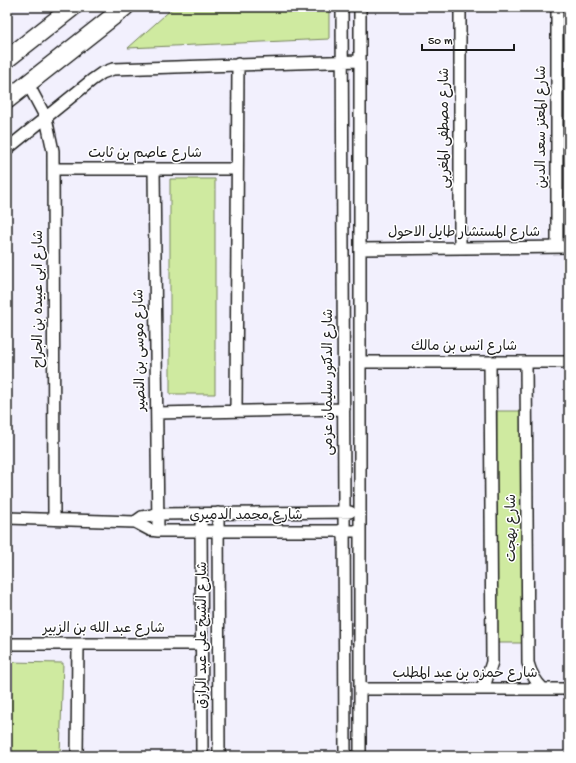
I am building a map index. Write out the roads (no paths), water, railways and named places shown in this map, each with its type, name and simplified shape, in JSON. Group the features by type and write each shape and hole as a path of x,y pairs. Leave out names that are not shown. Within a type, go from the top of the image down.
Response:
{"main road":[{"path":"7,59 73,7"},
{"path":"7,100 125,7"}],"street":[{"name":"شارع الدكتور سليمان عزمى","path":"342,7 345,756"},
{"path":"360,7 360,756"},
{"name":"شارع مصطفى المغربى","path":"460,7 460,248"},
{"name":"شارع المعتز سعد الدين","path":"557,7 557,247"},
{"path":"7,149 92,80 113,68 360,61"},
{"path":"236,411 238,64"},
{"name":"شارع ابى عبيده بن الجراح","path":"28,84 46,118 52,146 54,519"},
{"name":"شارع عاصم بن ثابت","path":"53,169 237,169"},
{"name":"شارع موسى بن النصير","path":"154,169 158,531"},
{"name":"شارع المستشار طايل الاحول","path":"360,249 569,248"},
{"name":"شارع انس بن مالك","path":"360,362 569,362"},
{"name":"شارع بهجت","path":"480,689 488,676 492,662 490,362"},
{"name":"شارع بهجت","path":"526,362 528,663 533,677 543,689"},
{"path":"157,413 344,409"},
{"name":"شارع محمد الدميرى","path":"135,522 142,517 158,514 360,512"},
{"name":"شارع الشيخ على عبد الرازق","path":"218,513 219,756"},
{"name":"شارع الشيخ على عبد الرازق","path":"201,514 202,756"},
{"name":"شارع محمد الدميرى","path":"7,518 135,522 146,529 158,531 360,531"},
{"name":"شارع عبد الله بن الزبير","path":"7,644 202,644"},
{"path":"77,756 78,644"},
{"name":"شارع حمزه بن عبد المطلب","path":"360,689 569,689"}]}
